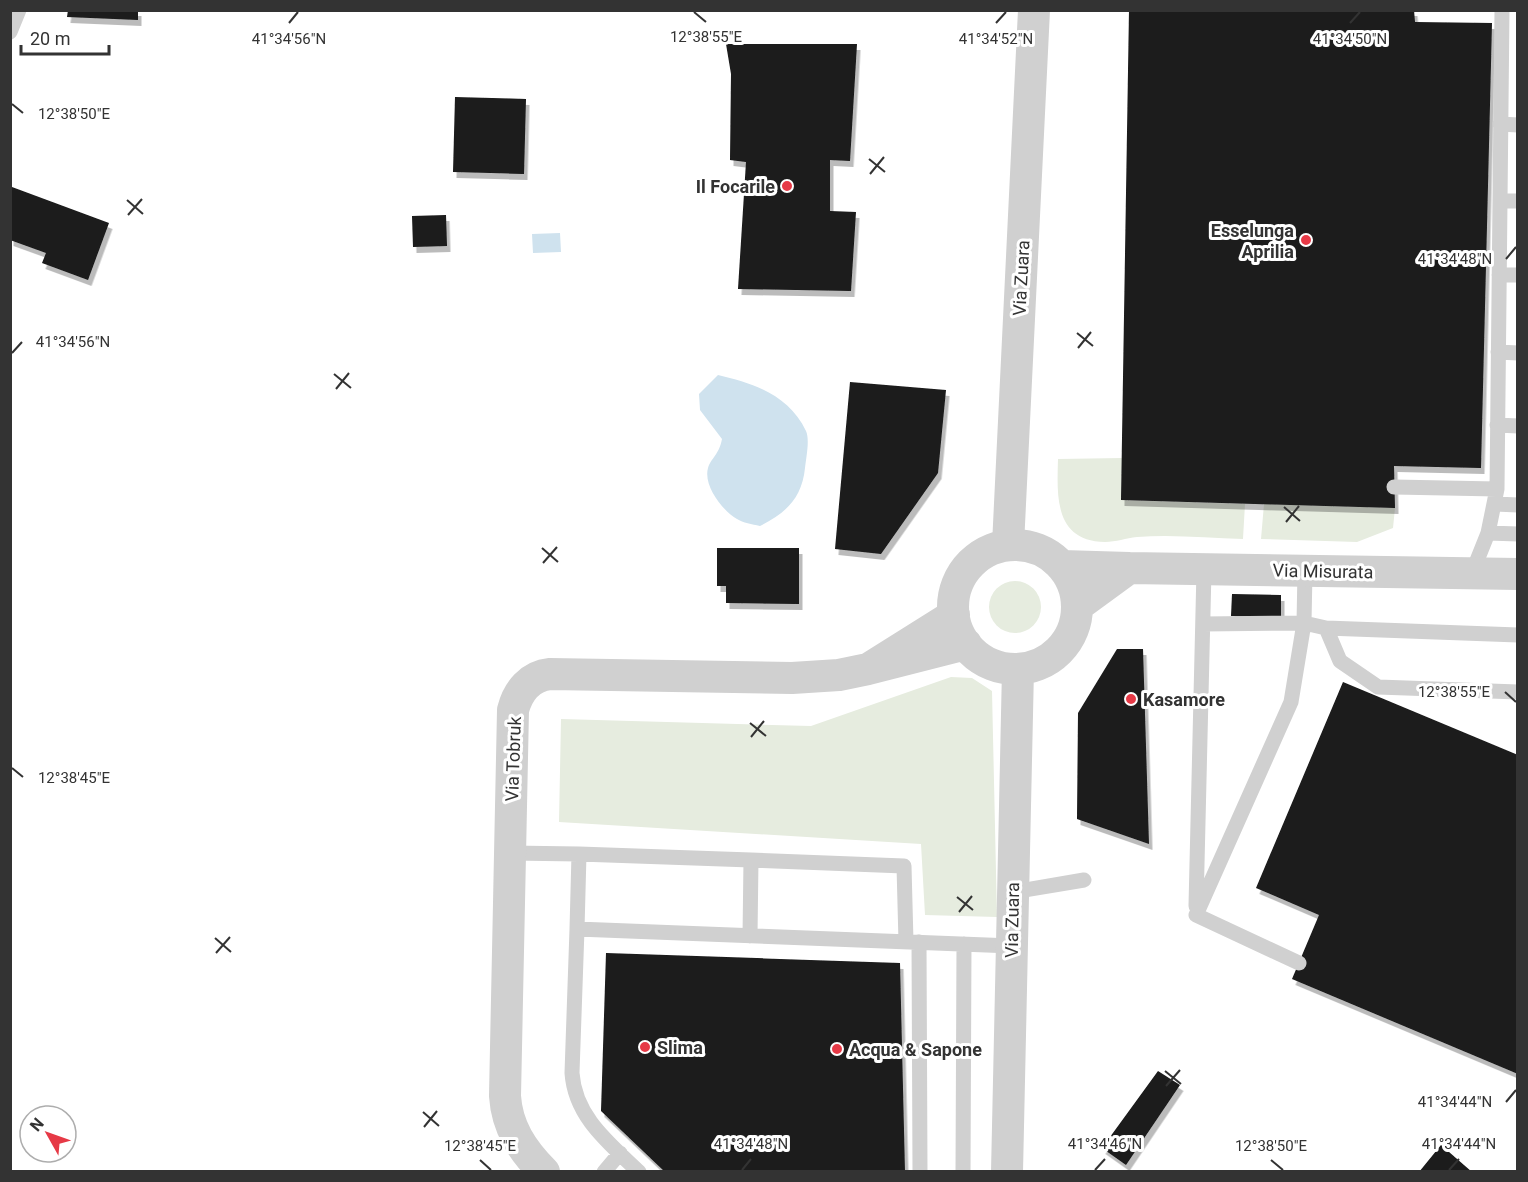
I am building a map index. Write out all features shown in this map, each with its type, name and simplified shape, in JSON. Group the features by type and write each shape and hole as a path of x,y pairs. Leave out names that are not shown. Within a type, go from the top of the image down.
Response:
{"street":[{"name":"Via Zuara","path":"1008,545 1034,10"},
{"path":"1008,545 1028,546 1047,553 1062,566 1076,592 1077,606 1074,625 1059,649 1036,665 1018,669 989,662 966,644 958,630 954,615 954,595 961,576 973,561 989,550 1008,545"},
{"name":"Via Misurata","path":"1062,566 1518,574"},
{"path":"1077,606 1129,568"},
{"name":"Via Tobruk","path":"868,669 954,615"},
{"name":"Via Tobruk","path":"544,1172 518,1141 506,1103 513,710 521,691 538,677 550,674 792,678 839,675 966,644"},
{"name":"Via Zuara","path":"1007,1172 1018,669"}],"lane":[{"path":"10,32 19,10"},
{"path":"1472,573 1488,533 1496,496 1502,10"},
{"path":"1501,53 1518,53"},
{"path":"1500,124 1518,124"},
{"path":"1500,201 1518,201"},
{"path":"1499,275 1518,275"},
{"path":"1498,352 1518,353"},
{"path":"1497,425 1518,426"},
{"path":"1394,487 1496,496 1518,505"},
{"path":"1488,533 1518,534"},
{"path":"1196,915 1204,570"},
{"path":"1196,915 1291,702 1304,623 1305,571"},
{"path":"1203,624 1304,623 1326,627 1518,635"},
{"path":"1326,627 1341,661 1378,687 1518,692"},
{"path":"510,853 904,866 913,942 920,1172"},
{"path":"579,854 573,1073 575,1092 590,1122 639,1172"},
{"path":"750,936 751,860"},
{"path":"1013,892 1084,880"},
{"path":"1196,915 1299,963"},
{"path":"578,929 1012,946"},
{"path":"963,1172 964,944"},
{"path":"604,1172 620,1153"}],"shaded area":[{"path":"1122,458 1121,500 1245,504 1243,539 1150,536 1105,542 1088,540 1076,534 1067,525 1062,514 1059,501 1058,459"},
{"path":"1264,504 1395,508 1393,528 1357,542 1261,539"},
{"path":"1010,581 1020,581 1034,588 1041,607 1034,626 1020,633 1010,633 1000,629 993,622 989,612 989,602 993,592 1000,585"},
{"path":"951,677 972,678 992,691 997,917 925,915 921,844 559,822 561,719 811,726"}],"water":[{"path":"560,233 561,252 533,253 532,234"},
{"path":"718,375 769,392 790,408 806,431 807,449 800,488 785,510 760,526 742,522 732,515 720,504 708,482 708,468 722,439 700,410 699,394"}],"building":[{"path":"68,10 138,10 138,20 67,17"},
{"name":"Esselunga Aprilia","path":"1129,10 1414,10 1415,22 1492,23 1481,468 1394,466 1395,508 1121,500"},
{"name":"Il Focarile","path":"726,44 857,44 850,161 830,160 830,211 856,212 851,291 738,289 746,162 730,160 731,74"},
{"path":"455,97 526,99 524,174 453,172"},
{"path":"12,187 109,223 88,280 42,263 46,253 10,240"},
{"path":"446,215 447,246 413,247 412,216"},
{"path":"850,382 946,390 938,473 881,554 835,549"},
{"path":"717,548 799,548 799,604 726,603 726,586 717,586"},
{"path":"1232,594 1281,595 1281,617 1231,616"},
{"path":"1117,649 1143,649 1149,844 1077,819 1078,713"},
{"path":"1343,682 1518,755 1518,1074 1292,979 1319,915 1256,888"},
{"path":"606,953 900,963 905,1172 665,1172 601,1111"},
{"path":"1158,1071 1180,1085 1126,1165 1102,1148"},
{"path":"1441,1145 1472,1172 1419,1172"}],"place":[{"name":"Il Focarile","path":"787,186"},
{"name":"Esselunga Aprilia","path":"1306,240"},
{"name":"Kasamore","path":"1131,699"},
{"name":"Slima","path":"645,1047"},
{"name":"Acqua & Sapone","path":"837,1049"}]}
